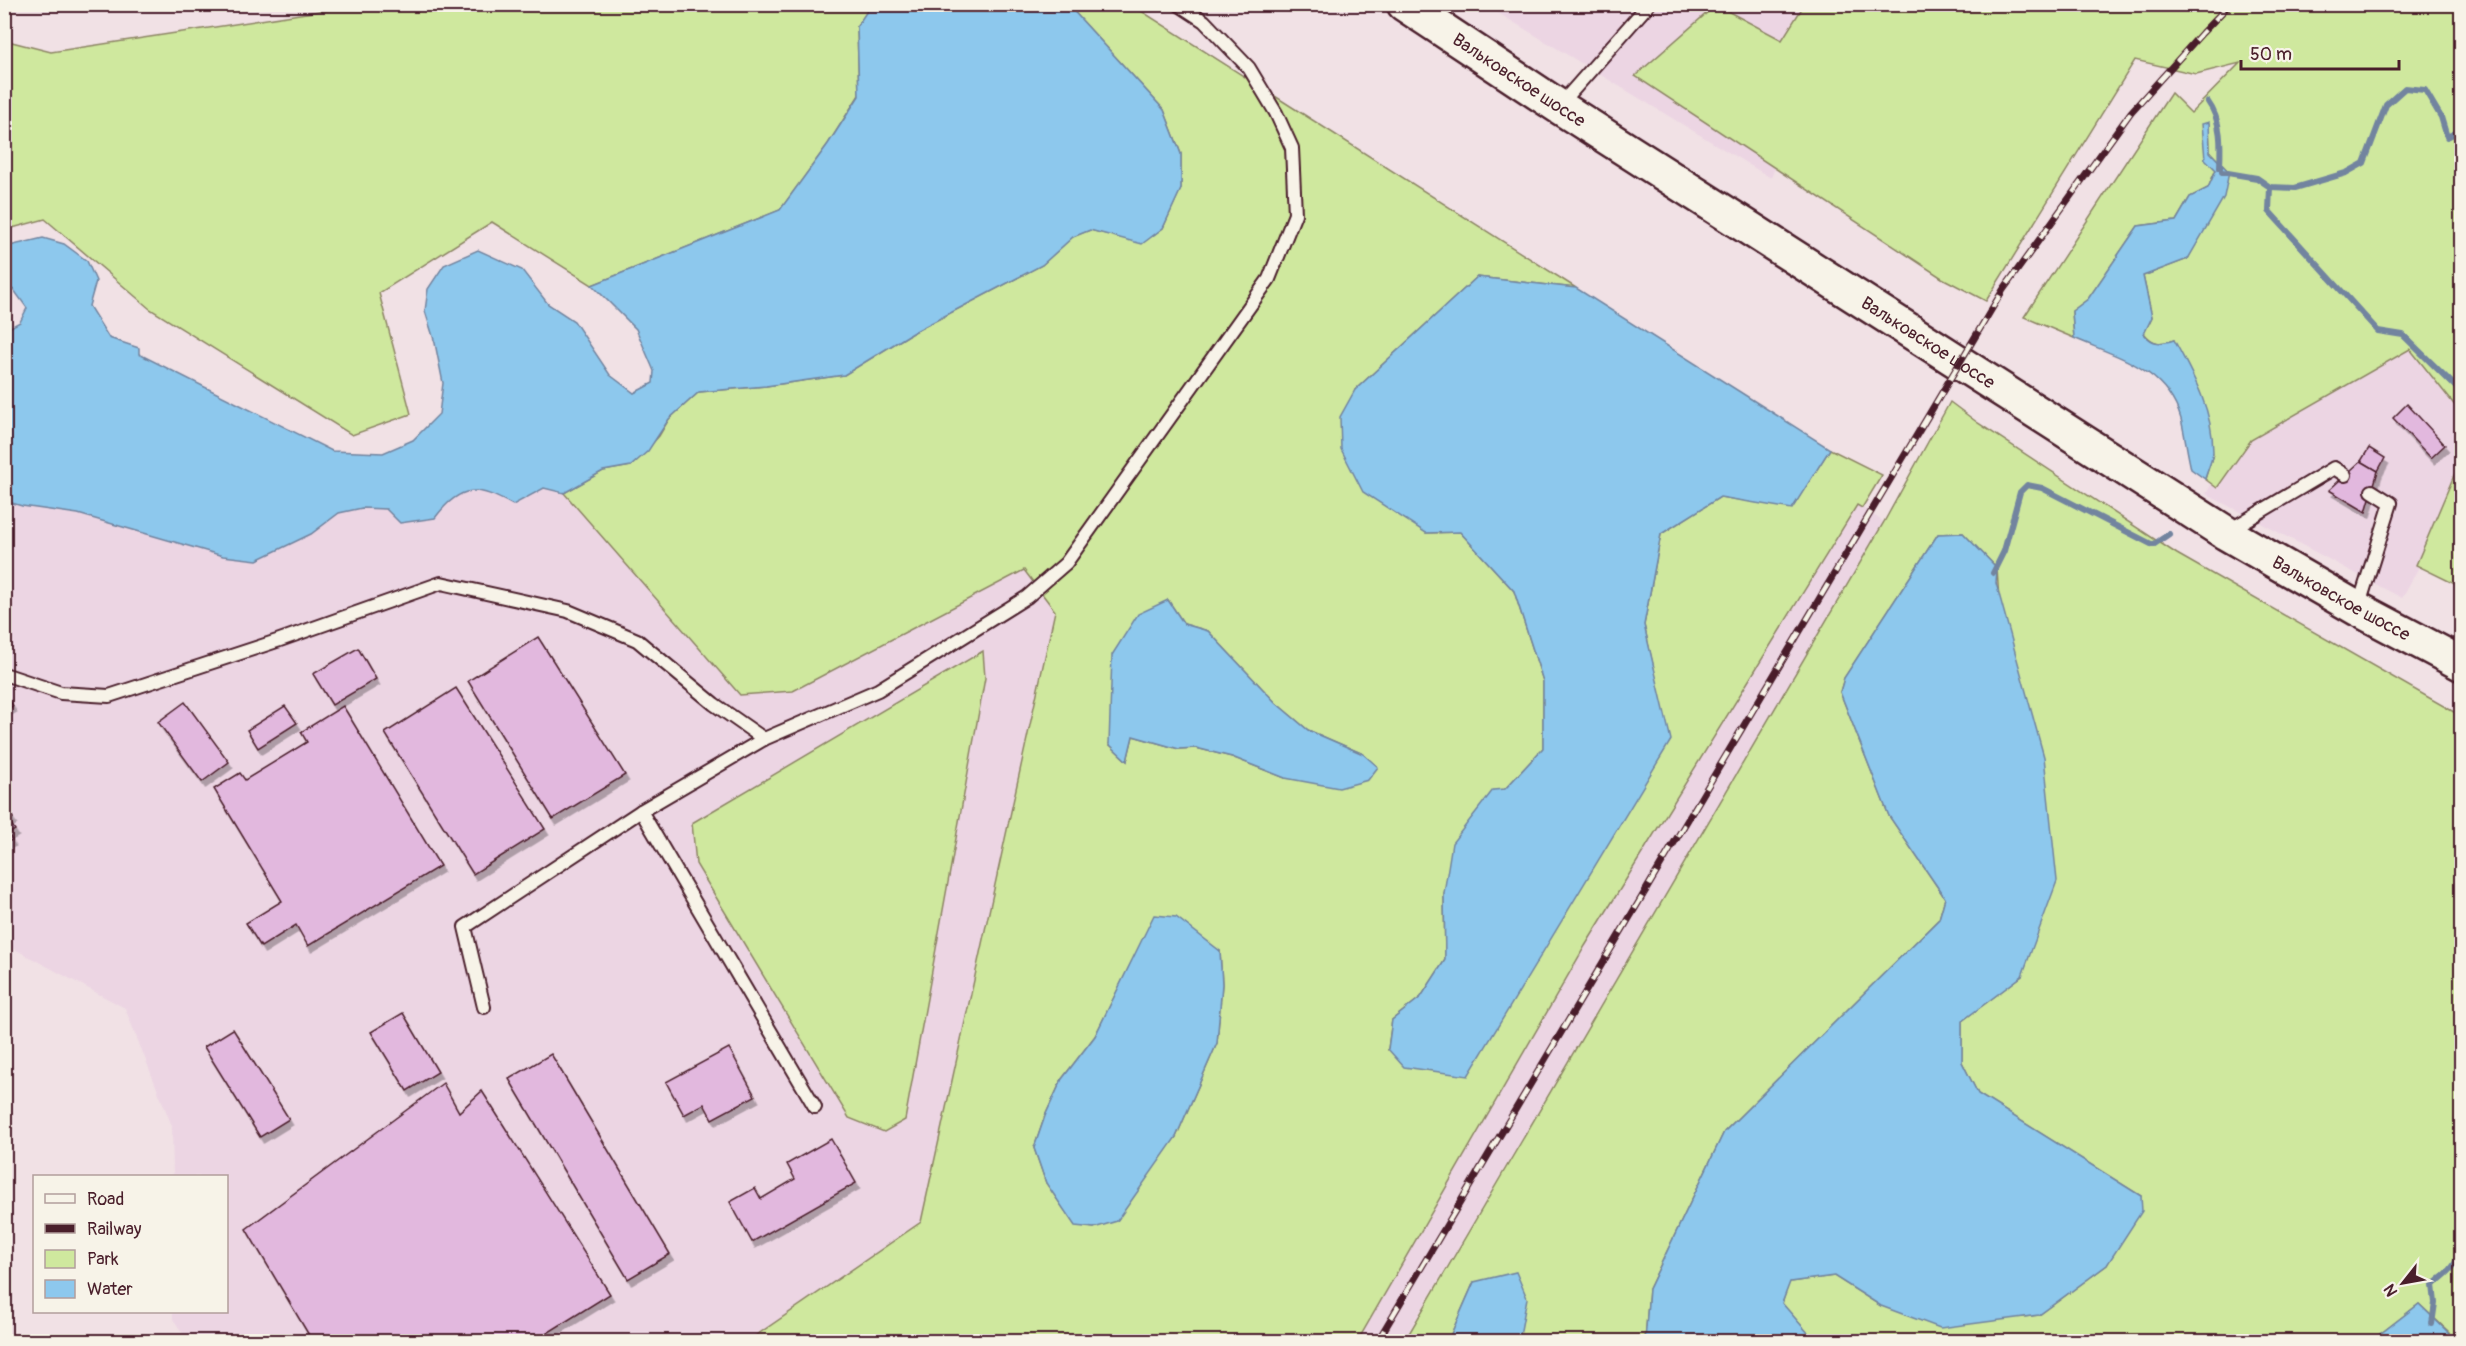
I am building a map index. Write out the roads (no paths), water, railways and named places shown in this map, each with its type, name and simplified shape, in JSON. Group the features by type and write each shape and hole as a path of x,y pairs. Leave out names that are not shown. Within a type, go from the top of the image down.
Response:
{"main road":[{"name":"Вальковское шоссе","path":"1404,4 1558,106 2226,533 2358,609 2462,664"}],"lane":[{"path":"484,1007 465,927 641,811 764,739 878,690 1027,597 1066,563 1269,279 1295,214 1292,148 1276,113 1249,68 1204,21 1178,4"},
{"path":"1558,106 1649,4"},
{"path":"2226,533 2334,468 2345,475"},
{"path":"2358,609 2391,503 2372,491"},
{"path":"4,674 61,693 109,696 277,641 441,583 568,611 637,640 714,704 764,739"},
{"path":"641,811 815,1107"}],"water":[{"path":"871,5 1068,5 1164,110 1181,154 1181,189 1163,228 1142,244 1090,230 1073,237 1042,265 912,333 844,375 766,386 699,392 669,419 648,451 631,466 603,471 564,493 544,488 513,505 490,494 471,491 462,493 453,499 435,518 400,523 386,509 362,508 339,513 311,534 257,560 223,556 78,514 22,506 5,501 5,330 20,322 27,308 14,290 5,285 5,247 43,238 64,244 87,261 96,281 89,306 109,338 139,348 139,354 332,451 383,453 413,440 439,414 443,383 435,343 425,311 428,289 444,265 478,250 522,270 548,304 574,321 610,375 634,393 653,383 654,371 636,329 592,285 780,210 828,144 859,96 857,26"},
{"path":"2209,122 2210,152 2229,172 2224,197 2188,259 2143,276 2152,317 2144,334 2158,343 2174,340 2206,407 2213,452 2205,479 2191,469 2181,419 2174,402 2164,388 2138,366 2074,338 2072,311 2088,299 2138,226 2176,221 2190,197 2208,188 2216,170 2205,159 2202,124"},
{"path":"1477,277 1576,288 1830,449 1792,509 1720,497 1661,534 1644,625 1671,740 1468,1076 1404,1067 1388,1049 1392,1020 1421,997 1445,960 1444,893 1452,843 1493,790 1505,789 1543,748 1543,681 1514,591 1460,532 1426,533 1363,492 1341,449 1340,417 1355,390"},
{"path":"1963,533 1997,568 1996,583 2044,757 2057,881 2022,976 1962,1021 1962,1062 1978,1094 2141,1196 2142,1211 2107,1265 2039,1315 1940,1328 1881,1306 1834,1276 1790,1282 1782,1303 1815,1341 1645,1341 1649,1289 1724,1132 1939,919 1945,898 1889,816 1840,692 1844,678 1938,534"},
{"path":"1168,600 1184,624 1208,631 1276,703 1308,730 1363,754 1378,767 1368,780 1339,788 1285,778 1232,757 1196,748 1179,749 1133,736 1127,761 1109,744 1112,655 1138,614"},
{"path":"1154,915 1176,917 1220,951 1222,984 1217,1043 1176,1137 1117,1221 1094,1228 1075,1226 1046,1183 1034,1148 1045,1116 1062,1079 1095,1036"},
{"path":"1516,1272 1527,1298 1519,1341 1448,1341 1474,1282"},
{"path":"2419,1304 2449,1333 2445,1341 2371,1341"}],"waterway":[{"path":"2222,172 2257,178 2270,187 2295,188 2346,173 2364,163 2386,105 2405,88 2425,90 2441,117 2447,137 2462,130"},
{"path":"2208,102 2218,125 2220,168"},
{"path":"2270,187 2269,211 2378,331 2403,335 2462,393"},
{"path":"1993,573 2004,551 2020,492 2027,485 2042,488 2153,545 2169,534"},
{"path":"2432,1324 2435,1303 2433,1285 2448,1272 2456,1261 2462,1222"}],"railway":[{"path":"1377,1342 2003,290 2131,112 2230,4"}]}
